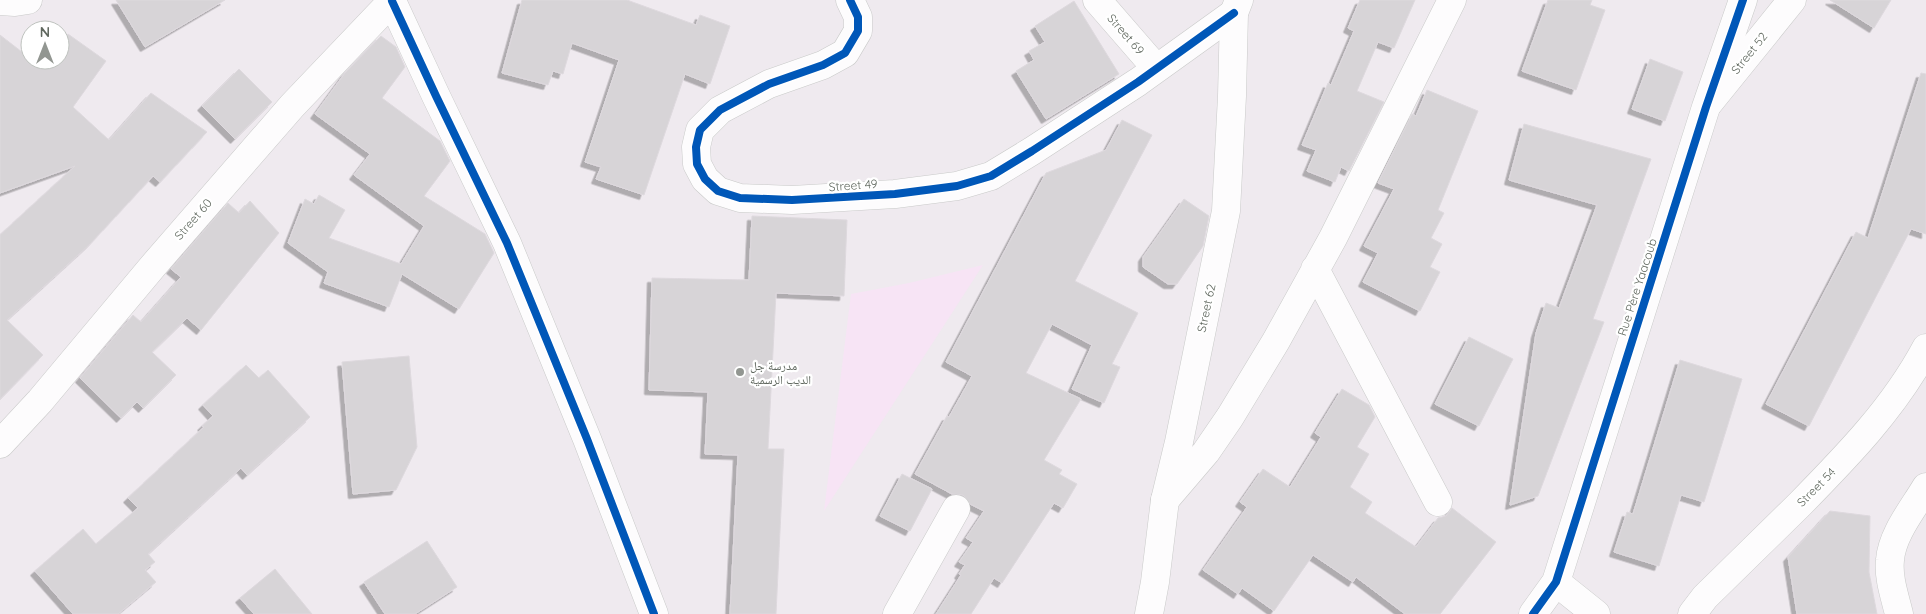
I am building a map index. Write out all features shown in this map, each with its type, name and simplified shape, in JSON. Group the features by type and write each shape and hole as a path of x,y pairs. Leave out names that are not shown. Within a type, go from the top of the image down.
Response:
{"street":[{"path":"0,0 15,2 28,0"},
{"path":"393,0 436,96 508,243 587,439 654,614"},
{"name":"Street 60","path":"0,444 40,401 153,266 292,106 393,0"},
{"name":"Street 49","path":"850,0 858,17 858,32 845,54 823,65 769,84 744,97 720,110 700,130 696,147 697,164 705,179 718,191 740,198 792,200 895,194 957,186 991,176 1138,82 1236,6"},
{"name":"Street 69","path":"1097,0 1156,68"},
{"path":"1165,500 1206,452 1230,417 1276,341 1316,269 1452,0"},
{"name":"Rue Père Yaacoub","path":"1533,614 1556,582 1706,107 1743,0"},
{"name":"Street 52","path":"1706,107 1792,0"},
{"name":"Street 62","path":"1149,614 1165,500 1179,442 1226,211 1236,6"},
{"path":"1316,269 1438,502"},
{"name":"Street 54","path":"1692,614 1705,597 1849,455 1882,415 1917,365 1926,348"},
{"path":"1899,614 1893,593 1890,562 1892,550 1900,531 1926,487"},
{"path":"897,614 956,509"},
{"path":"1556,582 1596,614"}],"shaded area":[{"path":"983,265 824,511 851,294 909,283"}],"building":[{"path":"116,0 225,0 145,47"},
{"path":"522,0 627,0 696,25 700,15 730,26 710,84 685,74 644,195 596,179 601,167 585,162 619,60 572,43 563,74 553,71 548,85 502,73"},
{"path":"1360,0 1415,0 1394,48 1378,42 1357,91 1384,102 1349,171 1341,167 1335,182 1307,171 1316,150 1302,145 1328,83 1331,85 1354,31 1348,28"},
{"path":"1548,0 1592,0 1590,5 1605,10 1576,90 1522,71"},
{"path":"1830,0 1891,0 1874,28"},
{"path":"1074,1 1119,74 1046,119 1016,71 1034,60 1029,51 1045,42 1035,26"},
{"path":"0,35 20,50 20,70 70,70 70,35 106,61 73,107 109,140 151,93 207,132 160,182 153,176 90,244 7,320 43,355 0,399 0,235 75,166 0,193"},
{"path":"381,36 396,47 405,67 382,98 440,141 450,161 424,196 485,234 494,253 459,309 402,274 389,307 324,283 328,272 288,243 305,199 314,204 319,195 345,210 329,238 401,264 424,226 354,175 370,154 315,114 345,73"},
{"path":"1650,59 1683,72 1665,121 1632,109"},
{"path":"239,69 272,102 235,139 202,106"},
{"path":"1921,73 1926,74 1926,234 1911,229 1809,426 1766,404 1856,232 1868,238"},
{"path":"1427,90 1478,111 1438,210 1444,213 1431,238 1442,244 1430,267 1440,272 1420,311 1363,282 1378,253 1364,246 1394,189 1378,183 1412,114 1416,116"},
{"path":"1122,120 1152,135 1075,281 1138,313 1112,364 1120,367 1104,403 1072,389 1092,345 1052,324 1026,373 1081,399 1044,460 1062,470 1059,474 1077,484 1063,508 1054,503 1002,583 994,578 971,614 936,614 961,575 959,574 965,565 959,562 973,542 966,538 984,511 970,504 963,495 952,494 915,474 972,376 946,362 1046,173 1106,150"},
{"path":"1524,124 1651,159 1593,319 1604,322 1538,496 1510,505 1536,333 1546,303 1559,308 1597,205 1509,180"},
{"path":"1184,199 1209,216 1203,246 1177,284 1168,284 1143,267 1143,257"},
{"path":"250,201 279,233 201,330 187,318 152,352 176,375 143,408 137,402 121,418 80,378 133,315 141,322 181,277 171,269 228,203 239,213"},
{"name":"مدرسة جل الديب الرسمية","path":"752,216 847,220 844,296 776,293 768,449 784,449 776,614 730,614 738,455 705,454 708,392 649,390 652,278 749,280"},
{"path":"1469,337 1513,359 1479,426 1435,404"},
{"path":"409,356 417,447 396,490 353,494 342,362"},
{"path":"1680,360 1742,379 1704,502 1681,495 1659,566 1614,552 1627,512 1633,514"},
{"path":"246,365 259,378 268,370 310,417 247,475 241,468 148,554 155,562 145,570 156,582 118,614 73,614 35,571 83,529 96,544 138,508 128,498 204,427 202,426 213,416 203,405"},
{"path":"1342,389 1369,405 1375,417 1357,447 1369,454 1350,487 1372,502 1365,513 1416,547 1438,518 1446,516 1452,508 1496,542 1440,614 1405,614 1356,577 1353,582 1313,555 1274,611 1242,588 1238,594 1203,570 1247,507 1240,502 1263,469 1290,487 1321,437 1315,433"},
{"path":"902,474 932,489 910,531 880,516"},
{"path":"1830,511 1870,516 1869,572 1877,614 1797,614 1788,557"},
{"path":"427,541 457,587 415,614 385,614 364,582"},
{"path":"275,569 312,614 254,614 240,598"}],"cycle path":[{"path":"850,0 858,17 858,31 845,53 823,65 769,84 720,110 700,130 696,147 697,164 705,179 718,191 740,198 792,200 895,194 957,186 991,176 1138,82 1234,13"},
{"path":"1533,614 1556,582 1706,107 1743,0"},
{"path":"392,1 507,243 587,439 654,614"}],"place":[{"name":"مدرسة جل الديب الرسمية","path":"740,372"}]}
